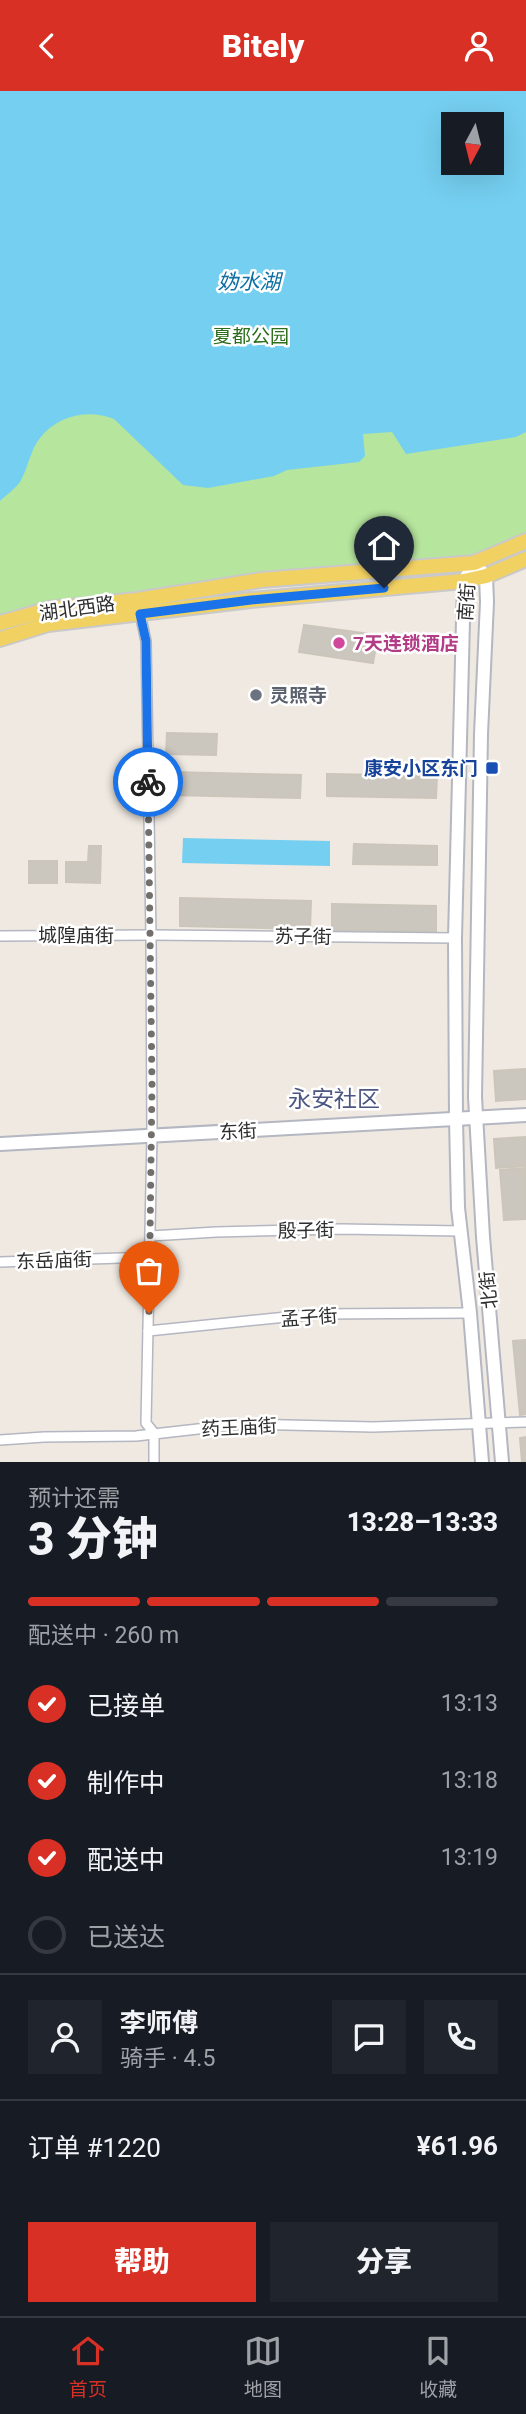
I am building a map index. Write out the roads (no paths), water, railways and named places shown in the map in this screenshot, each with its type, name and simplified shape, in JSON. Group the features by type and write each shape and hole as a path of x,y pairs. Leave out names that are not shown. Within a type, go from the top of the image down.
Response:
{"main road":[{"name":"湖北西路","path":"0,639 48,624 261,580 474,562 526,541"},
{"name":"湖北西路","path":"0,623 50,610 251,600 464,581 486,576 526,559"}],"street":[{"name":"南街","path":"456,1119 455,938 464,581 474,562 486,576 488,602 477,914 476,1118"},
{"path":"139,607 146,641 151,935 151,1236 146,1423 154,1433 155,1462"},
{"name":"苏子街","path":"151,935 455,938"},
{"name":"城隍庙街","path":"0,936 151,935"},
{"name":"东街","path":"0,1144 526,1115"},
{"name":"北街","path":"476,1118 502,1462"},
{"name":"北街","path":"456,1119 461,1231 482,1462"},
{"name":"殷子街","path":"151,1236 327,1230 461,1231"},
{"name":"东岳庙街","path":"0,1262 150,1257"},
{"name":"孟子街","path":"148,1331 316,1314 470,1313"},
{"name":"药王庙街","path":"0,1440 136,1436 242,1424 373,1427 526,1422"}],"water":[{"name":"妫水湖","path":"0,91 526,91 526,432 516,437 406,454 392,432 363,434 365,456 359,462 287,470 274,476 208,488 183,485 114,419 94,415 74,416 56,424 40,438 20,482 0,501"},
{"path":"183,838 330,841 330,866 182,863"}],"place":[{"name":"7天连锁酒店","path":"339,643"},
{"name":"灵照寺","path":"256,695"},
{"name":"康安小区东门","path":"492,768"}],"district":[{"name":"永安社区","path":"334,1099"}],"park label":[{"name":"夏都公园","path":"251,336"}]}
